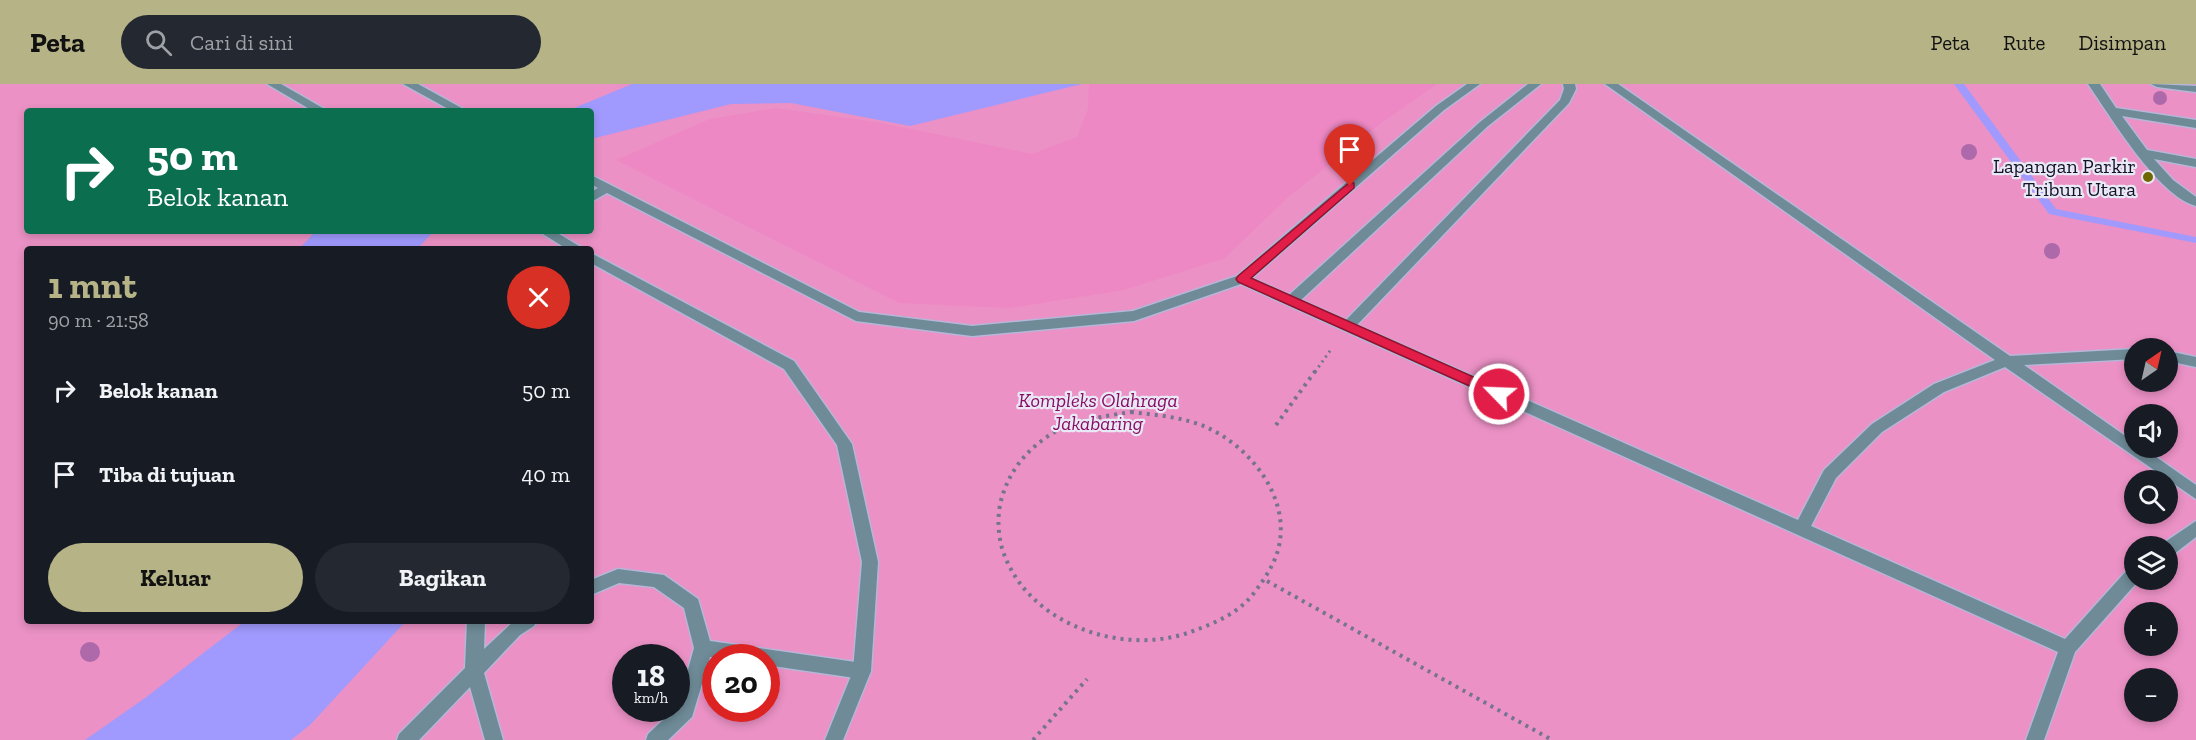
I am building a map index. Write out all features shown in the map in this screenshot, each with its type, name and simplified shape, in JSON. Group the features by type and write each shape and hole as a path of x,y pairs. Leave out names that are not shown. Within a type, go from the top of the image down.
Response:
{"street":[{"path":"273,84 317,108"},
{"path":"409,84 454,108"},
{"path":"594,180 856,316 972,331 1134,316 1242,279 1440,108 1474,84"},
{"path":"1291,301 1484,124 1535,84"},
{"path":"1348,326 1565,101 1570,89 1569,84"},
{"path":"1611,84 2196,493"},
{"path":"2094,84 2143,153 2183,196 2196,202"},
{"path":"2157,84 2196,89"},
{"path":"2113,111 2196,124"},
{"path":"2143,153 2196,163"},
{"path":"594,196 607,187"},
{"path":"550,234 572,246"},
{"path":"594,259 789,365 844,444 870,562 862,671 834,740"},
{"path":"1242,279 2068,648"},
{"path":"1801,529 1830,474 1877,428 1939,388 2006,361 2124,355"},
{"path":"2178,359 2196,362"},
{"path":"2178,542 2196,528"},
{"path":"594,587 618,576 658,580 692,604 702,644"},
{"path":"2035,740 2068,648 2124,585"},
{"path":"476,624 474,670 494,740"},
{"path":"406,740 514,630 523,624"},
{"path":"655,740 686,711 702,652"},
{"path":"780,659 862,671"}],"path":[{"path":"1276,425 1348,326"},
{"path":"1131,412 1174,416 1214,430 1247,454 1270,484 1281,516 1280,549 1267,581 1242,609 1206,629 1164,640 1115,639 1068,624 1030,598 1006,564 996,527 1002,491 1022,459 1052,434 1061,430 1089,418 1131,412"},
{"path":"1267,581 1552,740"},
{"path":"1033,740 1087,679"}],"green space":[{"name":"Kompleks Olahraga Jakabaring","path":"0,84 2196,84 2196,740 0,740"}],"shaded area":[{"path":"632,84 1082,84 910,126 791,103 731,104 594,138 594,108 574,108"},
{"path":"1089,84 1437,84 1383,122 1287,198 1225,258 1124,290 1010,308 899,303 616,160 710,119 776,108 882,123 1032,154 1077,137 1088,109"},
{"path":"313,234 431,234 420,246 302,246"},
{"path":"241,624 403,624 310,725 291,740 85,740 145,698"}],"waterway":[{"path":"1959,84 2053,212 2196,240"}],"place":[{"name":"Lapangan Parkir Tribun Utara","path":"2148,177"}],"route":[{"path":"1350,186 1242,279 1499,394"}]}
